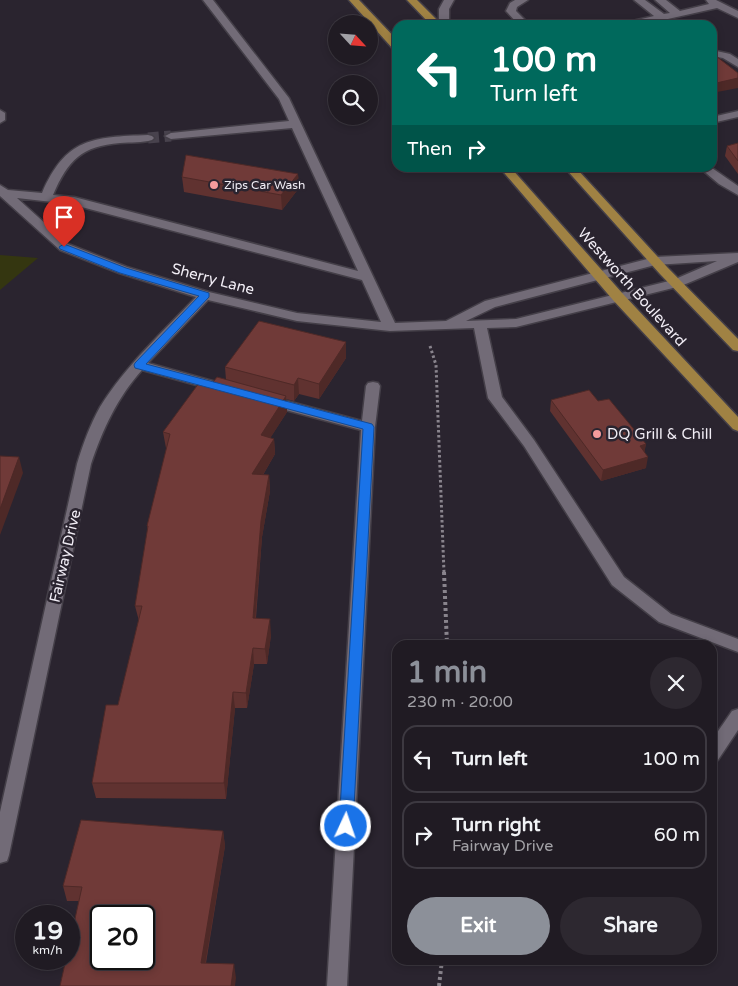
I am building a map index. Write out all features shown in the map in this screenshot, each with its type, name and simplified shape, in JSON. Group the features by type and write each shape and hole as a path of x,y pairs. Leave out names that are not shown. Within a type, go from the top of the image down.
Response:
{"main road":[{"path":"354,0 392,41"},
{"path":"412,0 432,20"},
{"name":"Westworth Boulevard","path":"509,172 618,297 738,426"},
{"path":"574,172 738,347"}],"street":[{"path":"208,0 284,98 390,327"},
{"path":"444,20 444,9 449,0"},
{"path":"520,20 511,11 513,5 523,0"},
{"path":"639,0 662,17"},
{"path":"660,0 678,14"},
{"path":"709,0 738,14"},
{"path":"649,20 719,5"},
{"path":"717,54 726,56 738,64"},
{"path":"717,119 738,114"},
{"path":"171,136 296,124"},
{"path":"46,197 60,168 82,147 108,140 148,138"},
{"path":"711,172 738,191"},
{"path":"2,191 70,200 366,277"},
{"name":"Sherry Lane","path":"2,191 64,247 123,270 205,295 297,317 390,327 516,323 677,283 738,256"},
{"name":"Sherry Lane","path":"446,325 490,304 656,261 738,256"},
{"name":"Fairway Drive","path":"0,855 84,464 97,427 117,394 139,365 205,295"},
{"path":"480,324 495,398 529,444 618,581 665,618 738,646"},
{"path":"139,365 240,393"},
{"path":"338,986 368,427 373,386"},
{"path":"258,398 368,427"},
{"path":"717,748 738,716"}],"path":[{"path":"425,326 436,366 447,640"},
{"path":"439,986 441,965"}],"green space":[{"path":"0,255 38,258 0,290"}],"building":[{"path":"717,57 738,73 738,78 717,83"},
{"path":"738,143 738,161 727,146"},
{"path":"186,155 298,174 281,195 182,177"},
{"path":"259,321 346,342 319,384 298,378 294,385 225,367"},
{"path":"217,377 286,396 261,435 274,439 252,474 269,475 261,521 253,618 270,619 265,649 253,648 246,693 233,692 224,783 92,783 106,705 118,705 142,606 135,606 147,526 170,434 163,432 199,383 210,386"},
{"name":"DQ Grill & Chill","path":"589,390 598,401 609,399 646,444 640,446 648,457 603,470 551,400"},
{"path":"0,456 19,457 0,509"},
{"path":"81,820 223,831 201,963 234,964 231,986 60,986 64,970 80,970 80,905 78,905 82,887 63,886"}],"tunnel":[{"path":"148,138 171,136"}],"place":[{"name":"Zips Car Wash","path":"214,185"},
{"name":"DQ Grill & Chill","path":"597,434"}],"route":[{"path":"64,247 123,270 205,295 139,365 368,427 346,826"}]}
